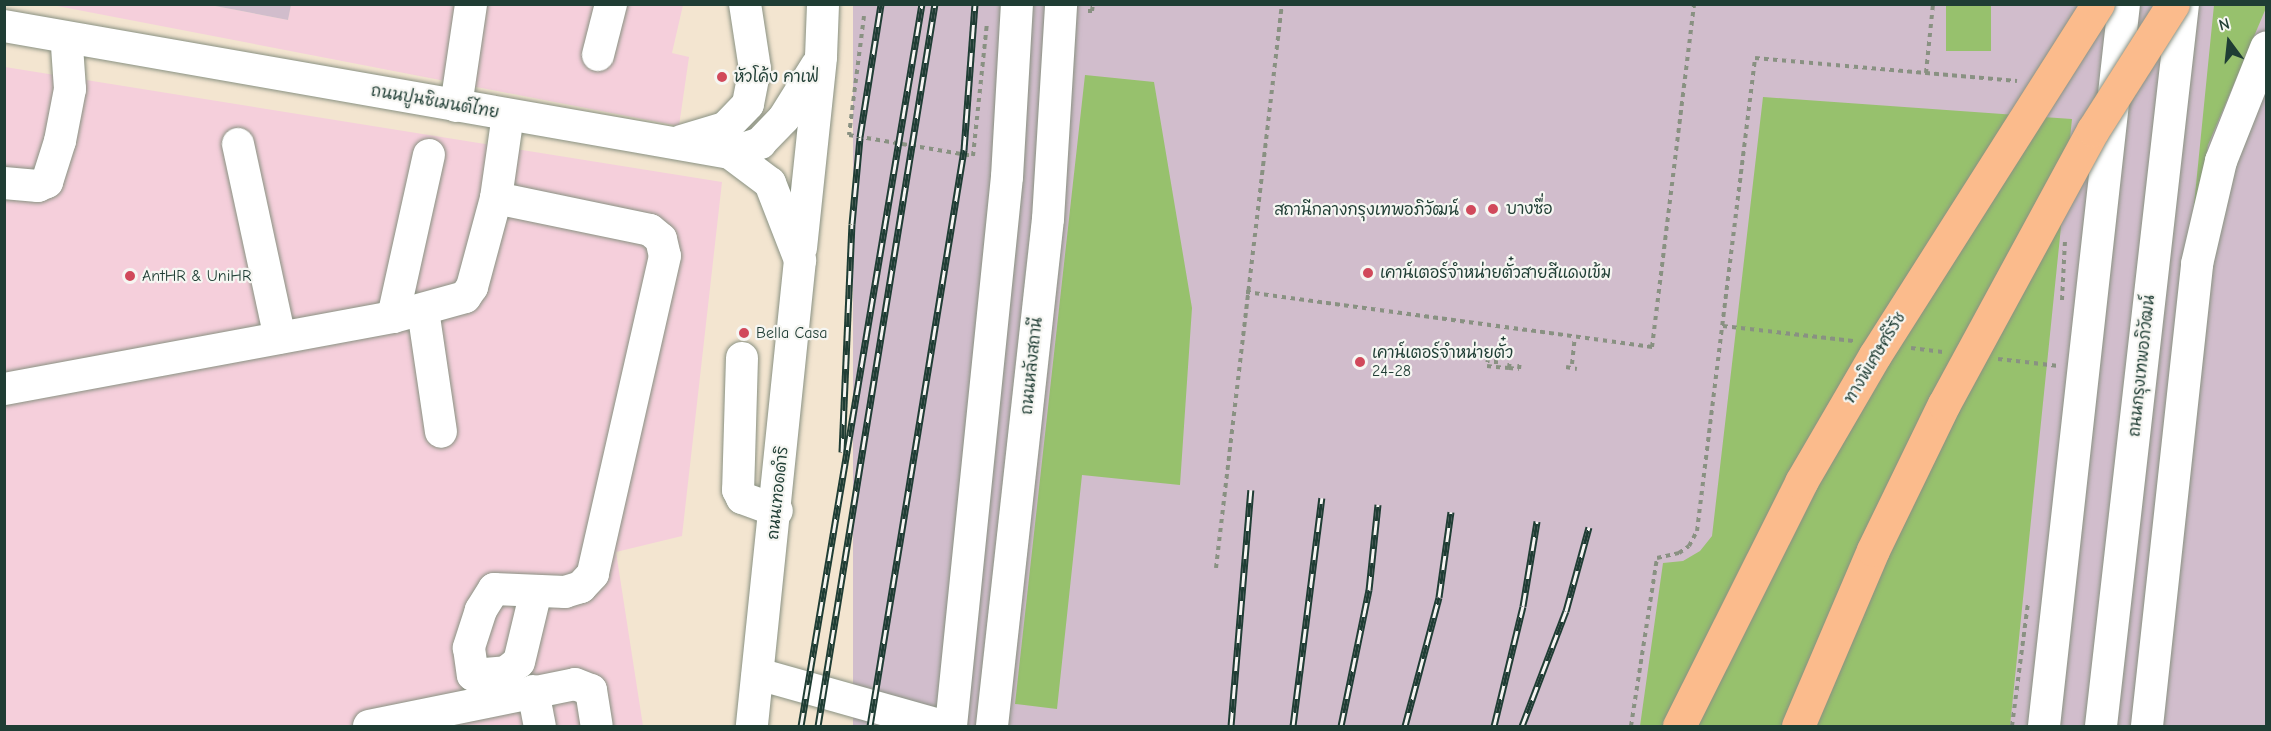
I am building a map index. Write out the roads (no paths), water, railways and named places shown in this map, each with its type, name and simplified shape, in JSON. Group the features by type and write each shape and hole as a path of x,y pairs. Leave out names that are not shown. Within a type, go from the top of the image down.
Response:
{"highway":[{"name":"ทางพิเศษศรีรัช","path":"1679,726 1801,482 1875,355 2098,4"},
{"path":"1798,726 1873,550 1944,404 2088,140 2173,4"}],"street":[{"path":"456,106 471,4"},
{"path":"598,55 611,4"},
{"path":"674,142 724,128 747,104 754,69 745,4"},
{"name":"ถนนเทอดดำริ","path":"752,726 777,511 821,57 823,4"},
{"path":"951,726 1007,177 1017,4"},
{"name":"ถนนหลังสถานี","path":"992,726 1048,219 1061,4"},
{"path":"1048,219 1076,4"},
{"path":"2044,726 2124,4"},
{"name":"ถนนกรุงเทพอภิวัฒน์","path":"2101,726 2182,4"},
{"name":"ถนนปูนซิเมนต์ไทย","path":"4,8 59,20 132,50"},
{"name":"ถนนปูนซิเมนต์ไทย","path":"4,26 730,153"},
{"name":"ถนนปูนซิเมนต์ไทย","path":"4,44 67,50 132,50"},
{"path":"2147,726 2197,264 2221,161 2266,48"},
{"path":"4,183 38,186 47,182 70,89 67,50"},
{"name":"ถนนเทอดดำริ","path":"730,153 760,143 784,118 821,57"},
{"path":"4,389 393,317 465,297 472,287 496,198 508,114"},
{"path":"238,144 280,338"},
{"name":"ถนนเทอดดำริ","path":"730,153 770,183 800,260"},
{"path":"393,317 429,154"},
{"path":"496,198 650,230 660,239 665,256 593,574 581,587 566,592 536,591"},
{"path":"423,310 441,432"},
{"path":"742,358 738,490 742,498 777,511"},
{"path":"758,674 943,726"},
{"path":"384,725 464,718 533,691 583,684 591,690 597,726"},
{"path":"533,691 540,726"}],"railway":[{"path":"842,452 852,224 860,137 881,4"},
{"path":"801,726 922,4"},
{"path":"818,726 935,4"},
{"path":"870,726 964,150 975,4"},
{"path":"1231,726 1251,490"},
{"path":"1293,726 1322,498"},
{"path":"1341,726 1369,590 1378,504"},
{"path":"1405,726 1439,597 1451,512"},
{"path":"1494,726 1523,606 1537,521"},
{"path":"1522,726 1566,611 1589,527"}],"place":[{"name":"หัวโค้ง คาเฟ่","path":"722,77"},
{"name":"บางซื่อ","path":"1493,209"},
{"name":"สถานีกลางกรุงเทพอภิวัฒน์","path":"1471,210"},
{"name":"เคาน์เตอร์จำหน่ายตั๋วสายสีแดงเข้ม","path":"1368,273"},
{"name":"AntHR & UniHR","path":"130,276"},
{"name":"Bella Casa","path":"744,333"},
{"name":"เคาน์เตอร์จำหน่ายตั๋ว 24-28","path":"1360,362"}]}
